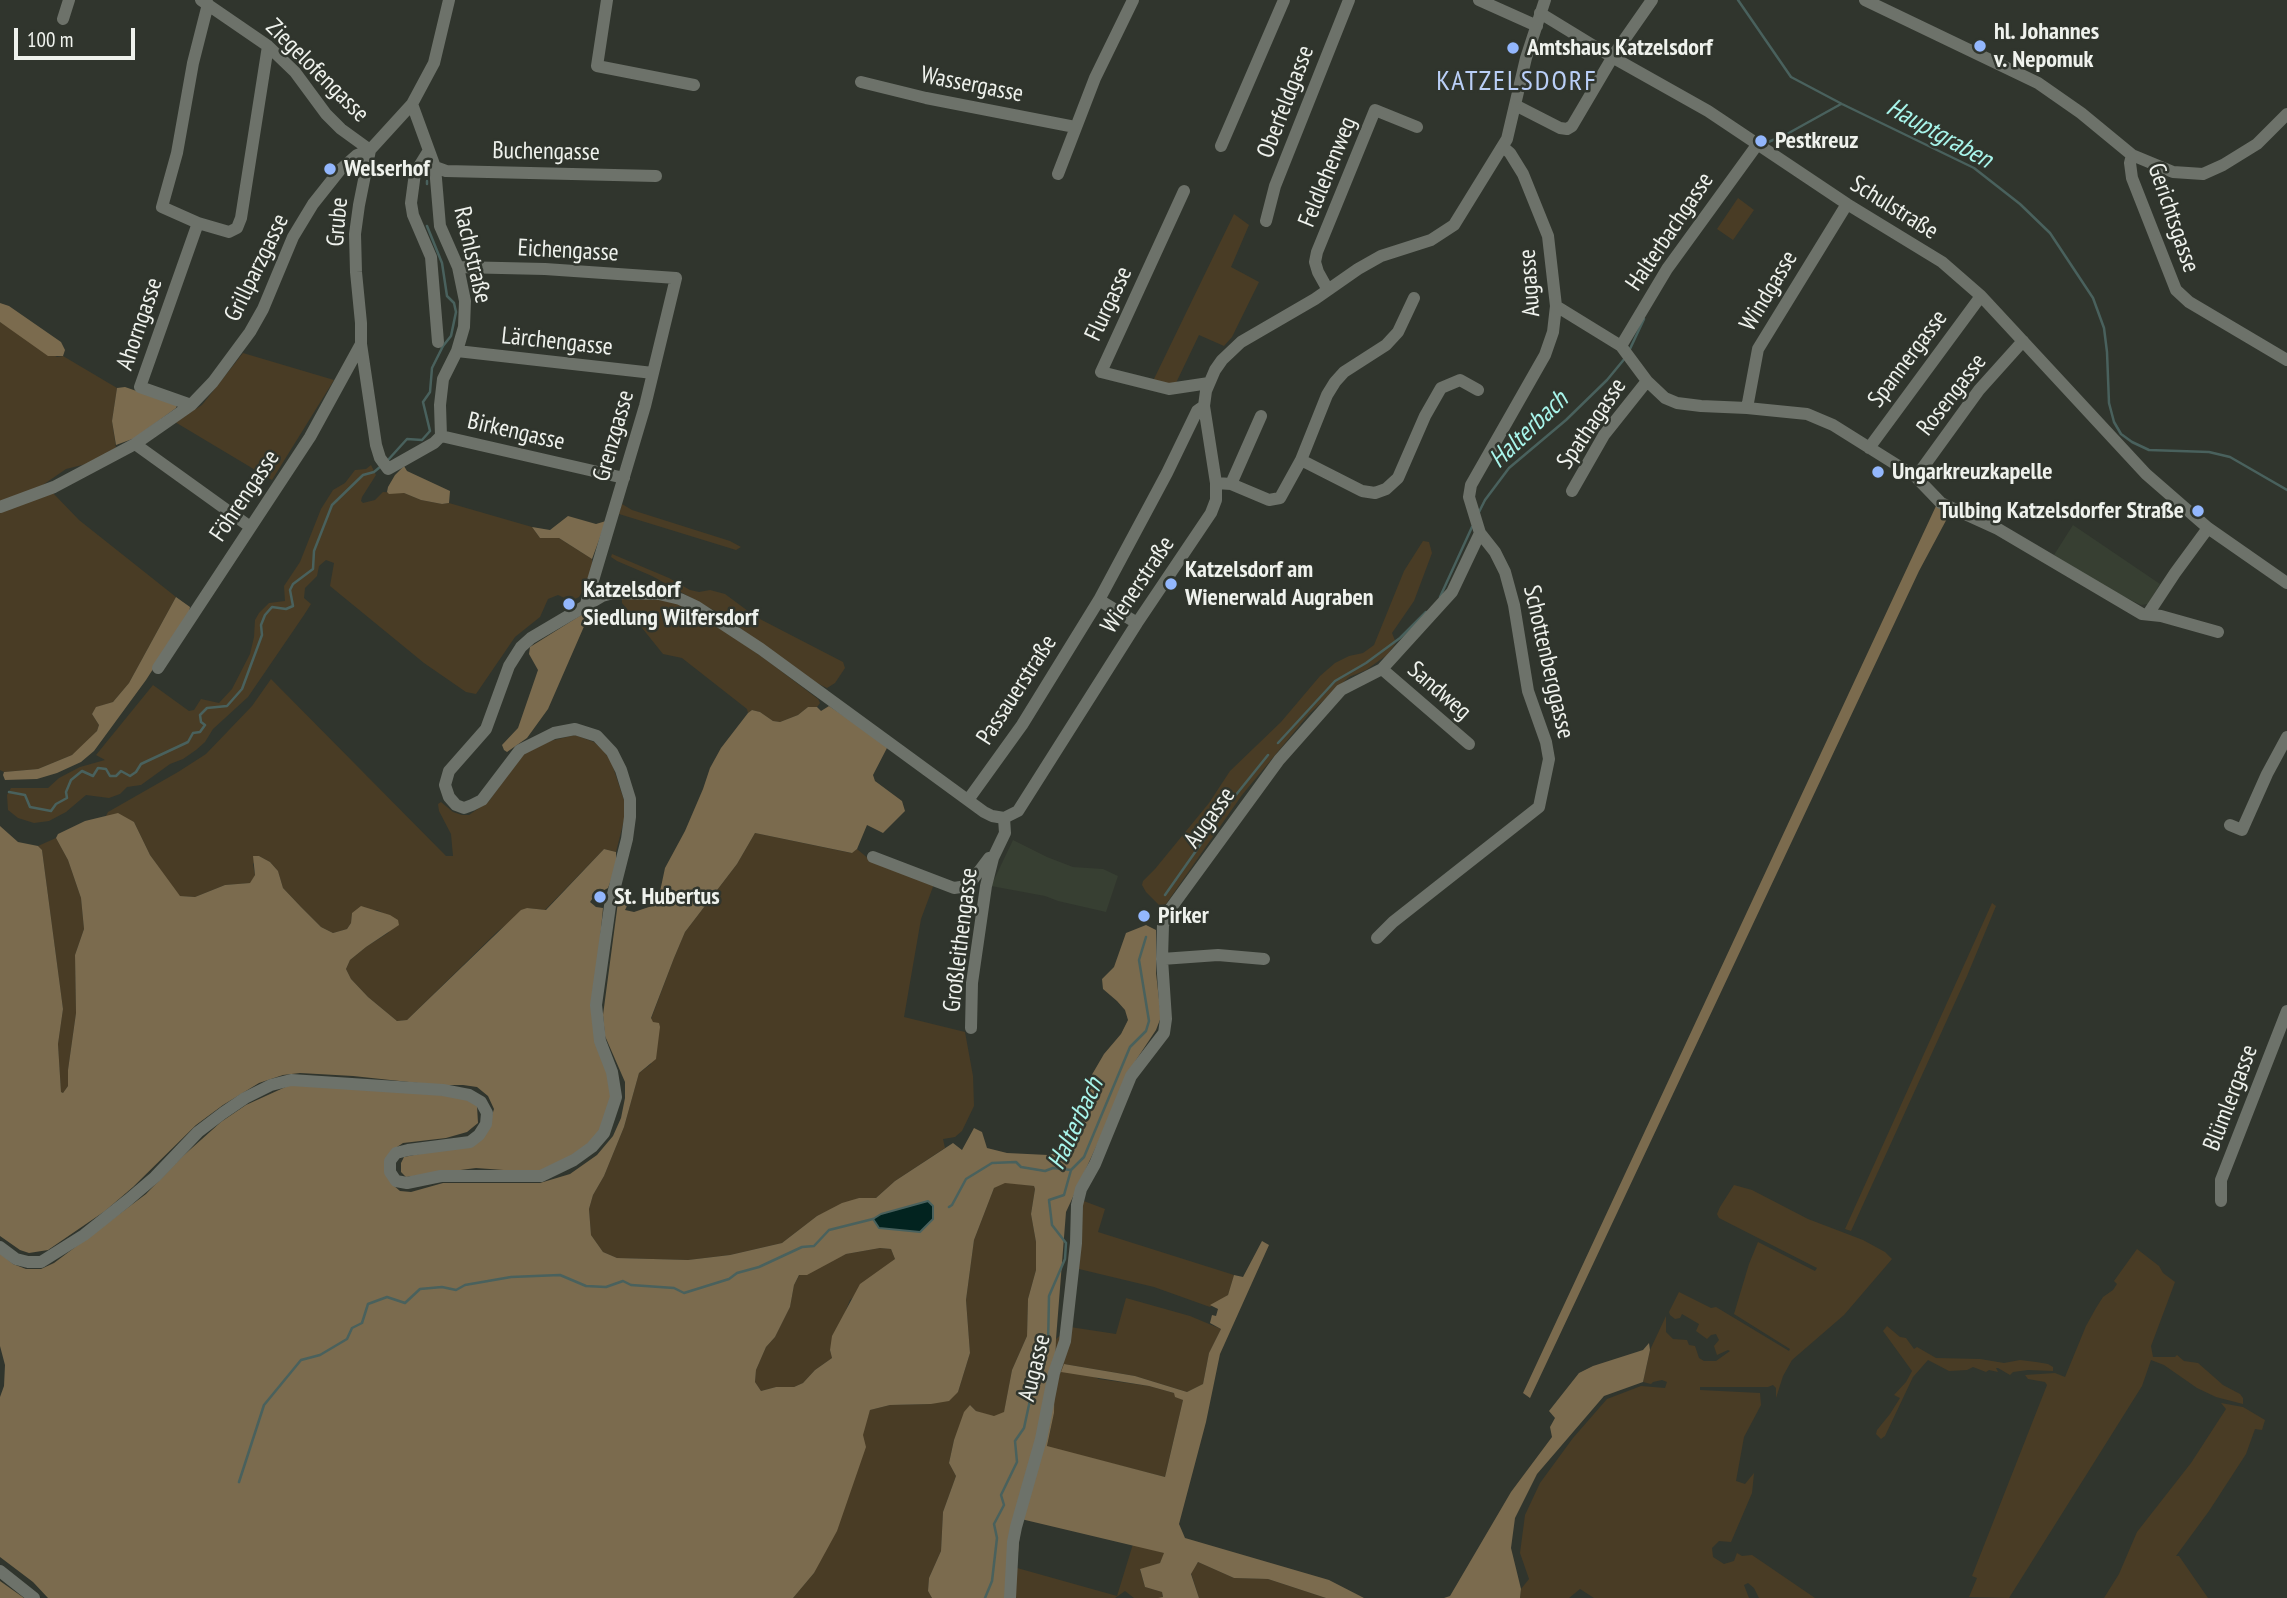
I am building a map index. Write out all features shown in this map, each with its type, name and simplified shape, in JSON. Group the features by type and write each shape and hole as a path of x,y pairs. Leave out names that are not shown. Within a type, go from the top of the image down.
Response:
{"street":[{"path":"63,19 69,0"},
{"path":"370,150 412,104 434,63 449,0"},
{"path":"607,0 597,66 694,85"},
{"path":"1058,174 1095,78 1133,0"},
{"path":"1221,146 1284,0"},
{"name":"Oberfeldgasse","path":"1266,221 1275,186 1349,0"},
{"name":"Schulstraße","path":"1479,0 1539,20 1708,111 1847,204 1942,262 1981,296 2146,474 2208,528 2287,583"},
{"name":"Wienerstraße","path":"1004,818 1014,814 1024,804 1137,624 1211,513 1216,500 1216,483 1204,406 1209,383 1222,360 1241,342 1373,260 1396,250 1426,243 1448,229 1461,215 1503,147 1526,58 1545,0"},
{"path":"1515,106 1560,128 1567,129 1572,126 1612,57 1652,0"},
{"path":"1865,0 1885,5 2038,83 2081,113 2132,155 2173,172 2203,174 2248,151 2287,114"},
{"path":"204,2 177,153 162,207 198,223 229,232 237,228 241,218 268,46"},
{"name":"Ziegelofengasse","path":"204,2 268,46 295,72 326,114 341,129 370,150"},
{"name":"Wassergasse","path":"861,82 926,98 1075,127"},
{"name":"Rachlstraße","path":"412,104 435,167 440,226 458,267 465,301 464,327 457,351 443,379 441,436"},
{"name":"Feldlehenweg","path":"1328,290 1315,262 1317,252 1375,110 1417,127"},
{"name":"Halterbachgasse","path":"1625,351 1667,269 1757,145"},
{"name":"Augasse","path":"1010,1598 1016,1527 1041,1439 1054,1373 1065,1341 1076,1243 1077,1205 1081,1189 1095,1164 1131,1076 1164,1033 1166,1019 1163,925 1168,912 1279,760 1340,690 1381,669 1452,593 1479,531 1469,497 1471,485 1545,355 1553,332 1556,306 1548,236 1523,174 1503,147"},
{"name":"Grube","path":"370,150 355,234 361,344 384,463 434,443 441,436"},
{"name":"Grillparzgasse","path":"0,508 54,486 135,444 191,405 213,382 250,332 263,309 293,237 313,204 340,170 357,155 370,150"},
{"path":"428,152 415,173 411,203 413,215 431,257 438,342"},
{"name":"Gerichtsgasse","path":"2132,155 2132,178 2176,290 2189,302 2287,360"},
{"name":"Buchengasse","path":"435,167 446,171 656,176"},
{"name":"Flurgasse","path":"1184,191 1101,372 1169,389 1209,383"},
{"name":"Windgasse","path":"1747,408 1758,349 1847,204"},
{"name":"Ahorngasse","path":"191,405 140,387 198,223"},
{"name":"Eichengasse","path":"458,267 545,269 676,278"},
{"name":"Grenzgasse","path":"586,604 653,373 676,278"},
{"name":"Spannergasse","path":"1868,448 1981,296"},
{"path":"1216,483 1231,484 1269,500 1280,498 1301,460 1327,395 1335,382 1344,372 1386,345 1398,332 1414,298"},
{"path":"1556,306 1625,351 1647,381 1665,398 1677,403 1807,414 1833,425 1916,477 1941,503 1997,529 2142,614 2218,632"},
{"name":"Rosengasse","path":"1916,477 1979,390 2023,341"},
{"name":"Föhrengasse","path":"158,668 310,437 361,344"},
{"name":"Lärchengasse","path":"457,351 653,373"},
{"path":"1301,460 1362,491 1375,493 1386,489 1398,478 1425,416 1441,388 1460,380 1478,390"},
{"name":"Spathagasse","path":"1572,491 1604,435 1647,381"},
{"name":"Passauerstraße","path":"968,800 1023,725 1099,600 1197,411 1204,406"},
{"path":"1231,484 1261,416"},
{"name":"Birkengasse","path":"441,436 624,478"},
{"path":"135,444 249,526"},
{"path":"2148,614 2208,528"},
{"name":"Schottenberggasse","path":"1377,938 1393,922 1539,807 1549,759 1546,742 1528,691 1514,605 1505,572 1479,531"},
{"path":"0,1247 16,1259 41,1262 84,1235 128,1200 155,1177 198,1132 223,1113 271,1085 291,1080 443,1090 469,1095 481,1102 487,1113 486,1124 479,1135 470,1142 396,1153 390,1161 390,1172 396,1181 407,1183 441,1176 541,1176 574,1160 592,1147 604,1133 616,1097 612,1072 600,1041 596,1005 610,906 630,817 629,799 621,770 612,752 597,736 575,729 554,733 520,750 482,800 472,805 464,808 456,805 449,797 445,785 449,771 486,729 509,666 521,647 586,604 613,593 636,592 680,599 697,607 761,649 968,800 992,816 1004,818"},
{"path":"1099,600 1137,624"},
{"name":"Sandweg","path":"1381,669 1469,744"},
{"path":"2230,825 2242,830 2287,737"},
{"name":"Großleithengasse","path":"971,1028 972,983 986,887 993,858 1004,837 1004,818"},
{"path":"873,857 954,888 967,886 988,858 993,858"},
{"path":"1162,959 1218,955 1264,959"},
{"name":"Blümlergasse","path":"2221,1201 2221,1180 2287,1011"},
{"path":"0,1571 34,1598"}],"shaded area":[{"path":"1738,198 1754,210 1733,240 1717,229"},
{"path":"1234,214 1249,225 1231,267 1259,282 1232,337 1224,346 1199,335 1175,385 1153,381"},
{"path":"0,303 9,306 61,342 65,350 63,356 48,356 0,322"},
{"path":"0,322 57,357 63,356 117,388 112,421 116,448 90,463 66,469 37,489 52,492 79,520 176,597 129,683 113,702 97,707 92,714 99,725 84,745 72,755 38,769 4,772 0,770"},
{"path":"243,353 334,380 272,480 175,422 202,405"},
{"path":"125,387 177,405 135,438 116,445 112,421 117,388"},
{"path":"371,465 376,475 362,497 363,503 375,500 383,492 404,493 421,500 449,503 532,527 540,538 559,538 592,559 584,589 579,597 571,601 558,595 548,599 540,617 515,637 476,694 466,692 424,663 330,586 334,563 326,560 319,566 317,576 305,588 304,598 311,604 248,697 213,729 196,750 170,764 141,785 127,787 120,794 109,798 86,795 66,812 49,821 34,823 18,818 8,810 7,795 11,788 48,788 59,778 80,767 105,760 96,755 153,685 189,711 194,710 201,699 219,703 232,689 250,654 255,620 259,613 269,603 285,601 284,586 300,562 321,509 333,490 345,483 355,470 366,469"},
{"path":"404,466 407,471 450,491 449,503 421,500 404,493 389,494 388,487"},
{"path":"622,504 632,510 730,541 741,547 736,550 619,514"},
{"path":"1936,506 1950,513 1919,571 1530,1398 1523,1393"},
{"path":"568,516 596,524 606,521 592,559 559,538 540,538 532,527 550,530"},
{"path":"2073,525 2160,584 2148,604 2141,605 2107,588 2054,555"},
{"path":"1423,541 1429,542 1432,553 1414,601 1392,633 1396,643 1387,655 1366,670 1349,677 1309,714 1242,795 1166,904 1160,906 1146,892 1143,881 1209,803 1230,771 1281,722 1320,676 1335,663 1363,653 1374,645 1404,571"},
{"path":"612,554 690,590 710,590 725,594 756,617 843,662 845,668 835,683 827,688 813,681 715,611 652,576 617,561 611,557"},
{"path":"176,597 190,607 189,613 146,680 94,751 81,762 57,773 37,779 5,780 4,772 38,769 72,755 97,731 99,725 92,714 96,707 113,702 129,683"},
{"path":"622,597 654,597 677,603 694,612 696,617 725,631 765,659 820,703 817,707 808,707 798,715 780,722 773,721 760,712 752,710 748,713 747,709 682,658 663,654 622,603"},
{"path":"586,612 589,615 548,709 527,738 507,752 502,745 518,728 538,670 529,654 530,647"},
{"path":"271,679 446,856 453,856 451,834 438,804 441,802 453,812 469,815 489,801 527,752 550,741 575,735 594,742 611,761 624,800 624,820 616,852 604,849 545,910 527,908 497,932 407,1020 397,1021 368,997 351,979 346,969 350,960 388,933 397,920 377,910 352,913 347,929 333,933 321,927 301,907 283,888 278,871 270,862 259,856 253,864 255,875 251,883 225,885 195,897 179,896 150,855 134,822 106,816 108,812 206,754 252,706"},
{"path":"829,706 888,746 873,775 875,781 902,801 905,811 883,833 867,825 857,849 852,853 755,833 737,864 685,932 674,958 651,1018 653,1022 659,1023 660,1027 656,1059 639,1073 624,1127 604,1176 593,1195 589,1209 591,1235 603,1252 617,1258 688,1260 730,1255 782,1243 817,1216 842,1203 859,1198 876,1198 895,1181 953,1143 962,1150 974,1128 982,1132 987,1148 1007,1153 1048,1155 1067,1151 1071,1148 1077,1125 1088,1112 1090,1078 1128,1020 1125,1010 1103,989 1102,979 1114,967 1126,933 1146,925 1156,930 1156,973 1161,1017 1156,1030 1136,1060 1066,1212 1056,1339 1054,1413 1047,1446 1165,1477 1183,1400 1175,1397 1174,1393 1149,1386 1061,1372 1064,1364 1135,1376 1187,1392 1203,1384 1209,1353 1221,1329 1210,1323 1212,1315 1216,1316 1218,1309 1210,1305 1228,1295 1234,1275 1243,1277 1262,1241 1269,1245 1220,1354 1206,1422 1179,1524 1185,1538 1329,1580 1364,1598 1326,1598 1268,1579 1234,1578 1198,1562 1191,1574 1199,1598 1158,1598 1163,1597 1162,1592 1145,1587 1140,1569 1160,1563 1164,1553 1021,1519 1014,1598 932,1598 928,1591 929,1578 941,1551 943,1512 956,1476 949,1463 964,1412 970,1405 976,1411 994,1416 1004,1412 1012,1370 1027,1336 1028,1299 1036,1270 1036,1242 1031,1214 1035,1189 1034,1186 1005,1183 994,1188 974,1240 966,1300 970,1353 958,1392 949,1401 890,1405 870,1410 863,1435 866,1447 837,1531 814,1573 793,1598 48,1598 33,1582 0,1557 0,1397 4,1386 5,1365 0,1346 0,1253 13,1264 26,1269 41,1269 54,1263 146,1194 221,1122 246,1105 292,1084 467,1097 477,1106 478,1123 467,1132 446,1138 403,1143 394,1149 393,1185 400,1191 411,1192 443,1183 540,1183 570,1174 597,1155 613,1136 621,1118 625,1098 625,1082 605,1036 603,1015 618,902 625,899 628,904 625,910 634,912 658,901 665,868 685,831 710,768 721,748 748,713 752,710 760,712 773,721 780,722 798,715 808,707 817,707 821,711","holes":["880,1248 891,1249 895,1259 860,1284 832,1336 832,1358 803,1383 794,1387 776,1387 761,1391 755,1382 756,1370 766,1347 775,1337 790,1307 794,1285 799,1275 807,1275 846,1254"]},
{"path":"118,813 134,822 150,855 180,896 195,897 225,885 250,883 255,875 253,856 259,856 270,862 278,871 283,888 301,907 321,927 333,933 347,929 352,913 361,906 398,920 399,925 350,960 346,969 351,979 368,997 397,1021 407,1020 521,910 546,910 604,849 616,852 616,867 608,888 595,895 590,902 603,908 594,1005 610,1077 610,1110 596,1137 573,1157 547,1170 531,1172 476,1168 406,1177 401,1172 404,1157 459,1146 490,1122 494,1109 488,1096 477,1087 463,1085 300,1073 283,1075 259,1083 196,1125 105,1211 48,1250 29,1253 20,1250 0,1236 0,826 18,842 38,846 42,850 63,1009 58,1044 63,1093 68,1086 76,1013 75,955 84,929 81,898 68,860 56,838 58,834 85,821"},
{"path":"755,833 851,853 857,849 870,860 934,884 921,919 904,1017 965,1032 973,1076 974,1106 962,1131 955,1137 943,1139 945,1148 895,1181 876,1198 859,1198 817,1216 782,1243 730,1255 688,1260 617,1258 603,1252 591,1235 589,1209 593,1195 604,1176 624,1127 639,1073 651,1064 651,1019 685,932 737,864"},
{"path":"56,838 68,860 81,898 84,929 75,955 76,1013 68,1086 63,1093 58,1044 63,1009 42,850 38,846"},
{"path":"1013,840 1073,867 1103,869 1118,876 1106,912 1045,896 991,886"},
{"path":"1992,903 1996,906 1967,976 1851,1231 1845,1229"},
{"path":"1005,1182 1034,1186 1035,1189 1031,1214 1036,1242 1036,1270 1028,1299 1027,1336 1012,1370 1004,1413 994,1417 976,1411 970,1405 954,1440 949,1463 956,1476 943,1512 941,1551 929,1578 928,1591 932,1598 793,1598 814,1573 870,1410 890,1405 931,1404 958,1392 970,1353 966,1300 974,1240 994,1188"},
{"path":"1734,1185 1752,1190 1808,1219 1863,1240 1892,1259 1844,1315 1792,1360 1776,1398 1776,1388 1773,1385 1700,1387 1700,1390 1760,1393 1761,1405 1744,1437 1736,1481 1745,1484 1754,1473 1752,1493 1731,1542 1719,1541 1712,1548 1713,1557 1724,1564 1734,1561 1737,1553 1742,1556 1752,1555 1815,1598 1759,1598 1748,1583 1744,1585 1749,1598 1594,1598 1580,1589 1569,1598 1520,1598 1521,1589 1529,1579 1520,1553 1525,1515 1540,1483 1573,1438 1607,1399 1641,1386 1665,1388 1667,1382 1662,1380 1651,1384 1643,1382 1650,1350 1666,1316 1666,1332 1673,1339 1687,1340 1689,1345 1695,1346 1699,1358 1704,1361 1716,1361 1730,1351 1717,1355 1714,1346 1719,1340 1716,1334 1707,1339 1696,1331 1699,1324 1682,1314 1675,1319 1670,1315 1679,1292 1711,1308 1716,1307 1789,1351 1790,1349 1734,1314 1749,1264 1758,1242 1815,1271 1817,1268 1719,1218 1717,1214 1720,1207"},
{"path":"1081,1200 1105,1209 1098,1232 1234,1275 1228,1295 1210,1307 1154,1287 1079,1269"},
{"path":"880,1248 891,1249 895,1259 850,1300 830,1350 832,1358 803,1383 794,1387 776,1387 761,1391 755,1382 756,1370 766,1347 775,1337 790,1307 794,1285 800,1274 846,1254"},
{"path":"2137,1249 2175,1282 2151,1346 2153,1357 2177,1355 2184,1361 2198,1363 2223,1385 2240,1394 2243,1404 2216,1397 2197,1388 2164,1365 2151,1360 2142,1386 2009,1598 1969,1597 1977,1578 1972,1576 2047,1385 2045,1382 2028,1379 2025,1375 2055,1373 2065,1377 2096,1308 2103,1297 2113,1290 2117,1284 2114,1281"},
{"path":"1126,1298 1190,1316 1221,1329 1209,1353 1203,1384 1187,1392 1135,1376 1064,1364 1099,1379 1149,1386 1174,1393 1183,1400 1165,1477 1047,1447 1054,1413 1056,1339 1070,1327 1116,1334"},
{"path":"1887,1326 1900,1337 1906,1338 1914,1349 1917,1347 1936,1358 1980,1359 2004,1363 2020,1360 2048,1364 2053,1367 2053,1371 2028,1370 2010,1375 1998,1368 1998,1372 1986,1372 1973,1367 1949,1371 1928,1360 1913,1377 1885,1436 1881,1439 1876,1434 1877,1430 1900,1398 1894,1395 1912,1371 1883,1331"},
{"path":"1649,1343 1643,1382 1604,1396 1537,1474 1515,1518 1511,1548 1521,1589 1520,1598 1444,1598 1450,1596 1511,1492 1552,1437 1550,1427 1555,1418 1549,1411 1579,1373 1643,1350"},
{"path":"2221,1403 2243,1407 2265,1420 2262,1430 2255,1429 2246,1454 2176,1556 2179,1556 2208,1598 2104,1598 2119,1574 2137,1532 2191,1463 2226,1409"},
{"path":"1133,1544 1165,1553 1160,1563 1140,1570 1145,1587 1162,1592 1163,1598 1134,1598 1125,1591 1115,1598 1014,1598 1010,1566 1117,1596"},
{"path":"1198,1562 1234,1578 1268,1579 1326,1598 1199,1598 1191,1573"},
{"path":"0,1581 24,1598 0,1598"}],"water":[{"path":"928,1201 933,1206 933,1219 920,1232 879,1228 873,1219 881,1214"}],"waterway":[{"name":"Hauptgraben","path":"1738,0 1791,77 1974,168 2020,204 2050,233 2093,298 2104,328 2109,403 2114,422 2121,434 2149,450 2209,452 2230,457 2287,490"},
{"path":"1766,143 1841,104"},
{"path":"388,460 407,439 422,440 430,431 423,402 430,392 432,368 451,336 456,312 454,303 447,296 442,263 427,226"},
{"name":"Halterbach","path":"1629,351 1644,319"},
{"name":"Halterbach","path":"1478,514 1509,468 1566,420 1607,380 1626,357"},
{"path":"9,792 25,795 30,807 51,811 56,804 67,798 66,792 71,780 82,771 93,776 98,768 106,769 110,776 116,776 121,771 130,776 141,764 188,742 193,733 200,732 205,725 201,722 200,715 207,708 227,706 242,689 262,635 261,625 265,615 272,607 286,609 293,606 290,590 293,584 313,569 314,551 332,505 363,475 380,467"},
{"name":"Halterbach","path":"1440,597 1472,527"},
{"name":"Halterbach","path":"1278,743 1335,681 1400,638 1426,612"},
{"name":"Halterbach","path":"1165,895 1231,801 1268,755"},
{"name":"Halterbach","path":"985,1598 992,1581 997,1538 994,1524 1004,1505 1001,1495 1017,1462 1015,1441 1024,1428 1035,1377 1048,1347 1049,1296 1065,1259 1066,1243 1052,1225 1049,1200 1064,1195 1071,1170 1084,1157 1130,1047 1146,1031 1149,1021 1139,960 1146,937"},
{"path":"949,1207 966,1179 992,1163 1016,1162 1021,1167 1045,1171 1053,1168 1071,1170"},
{"path":"239,1482 264,1405 301,1360 320,1355 347,1339 352,1328 362,1323 368,1304 387,1297 405,1303 420,1289 442,1287 456,1290 465,1285 511,1277 560,1275 586,1286 606,1287 623,1281 631,1285 674,1288 684,1293 729,1279 737,1273 759,1267 802,1247 814,1246 829,1230 873,1219"}],"place":[{"name":"hl. Johannes v. Nepomuk","path":"1980,46"},
{"name":"Amtshaus Katzelsdorf","path":"1513,48"},
{"name":"Pestkreuz","path":"1761,141"},
{"name":"Welserhof","path":"330,169"},
{"name":"Ungarkreuzkapelle","path":"1878,472"},
{"name":"Tulbing Katzelsdorfer Straße","path":"2198,511"},
{"name":"Katzelsdorf am Wienerwald Augraben","path":"1171,584"},
{"name":"Katzelsdorf Siedlung Wilfersdorf","path":"569,604"},
{"name":"St. Hubertus","path":"600,897"},
{"name":"Pirker","path":"1144,916"}],"district":[{"name":"KATZELSDORF","path":"1517,82"}]}
